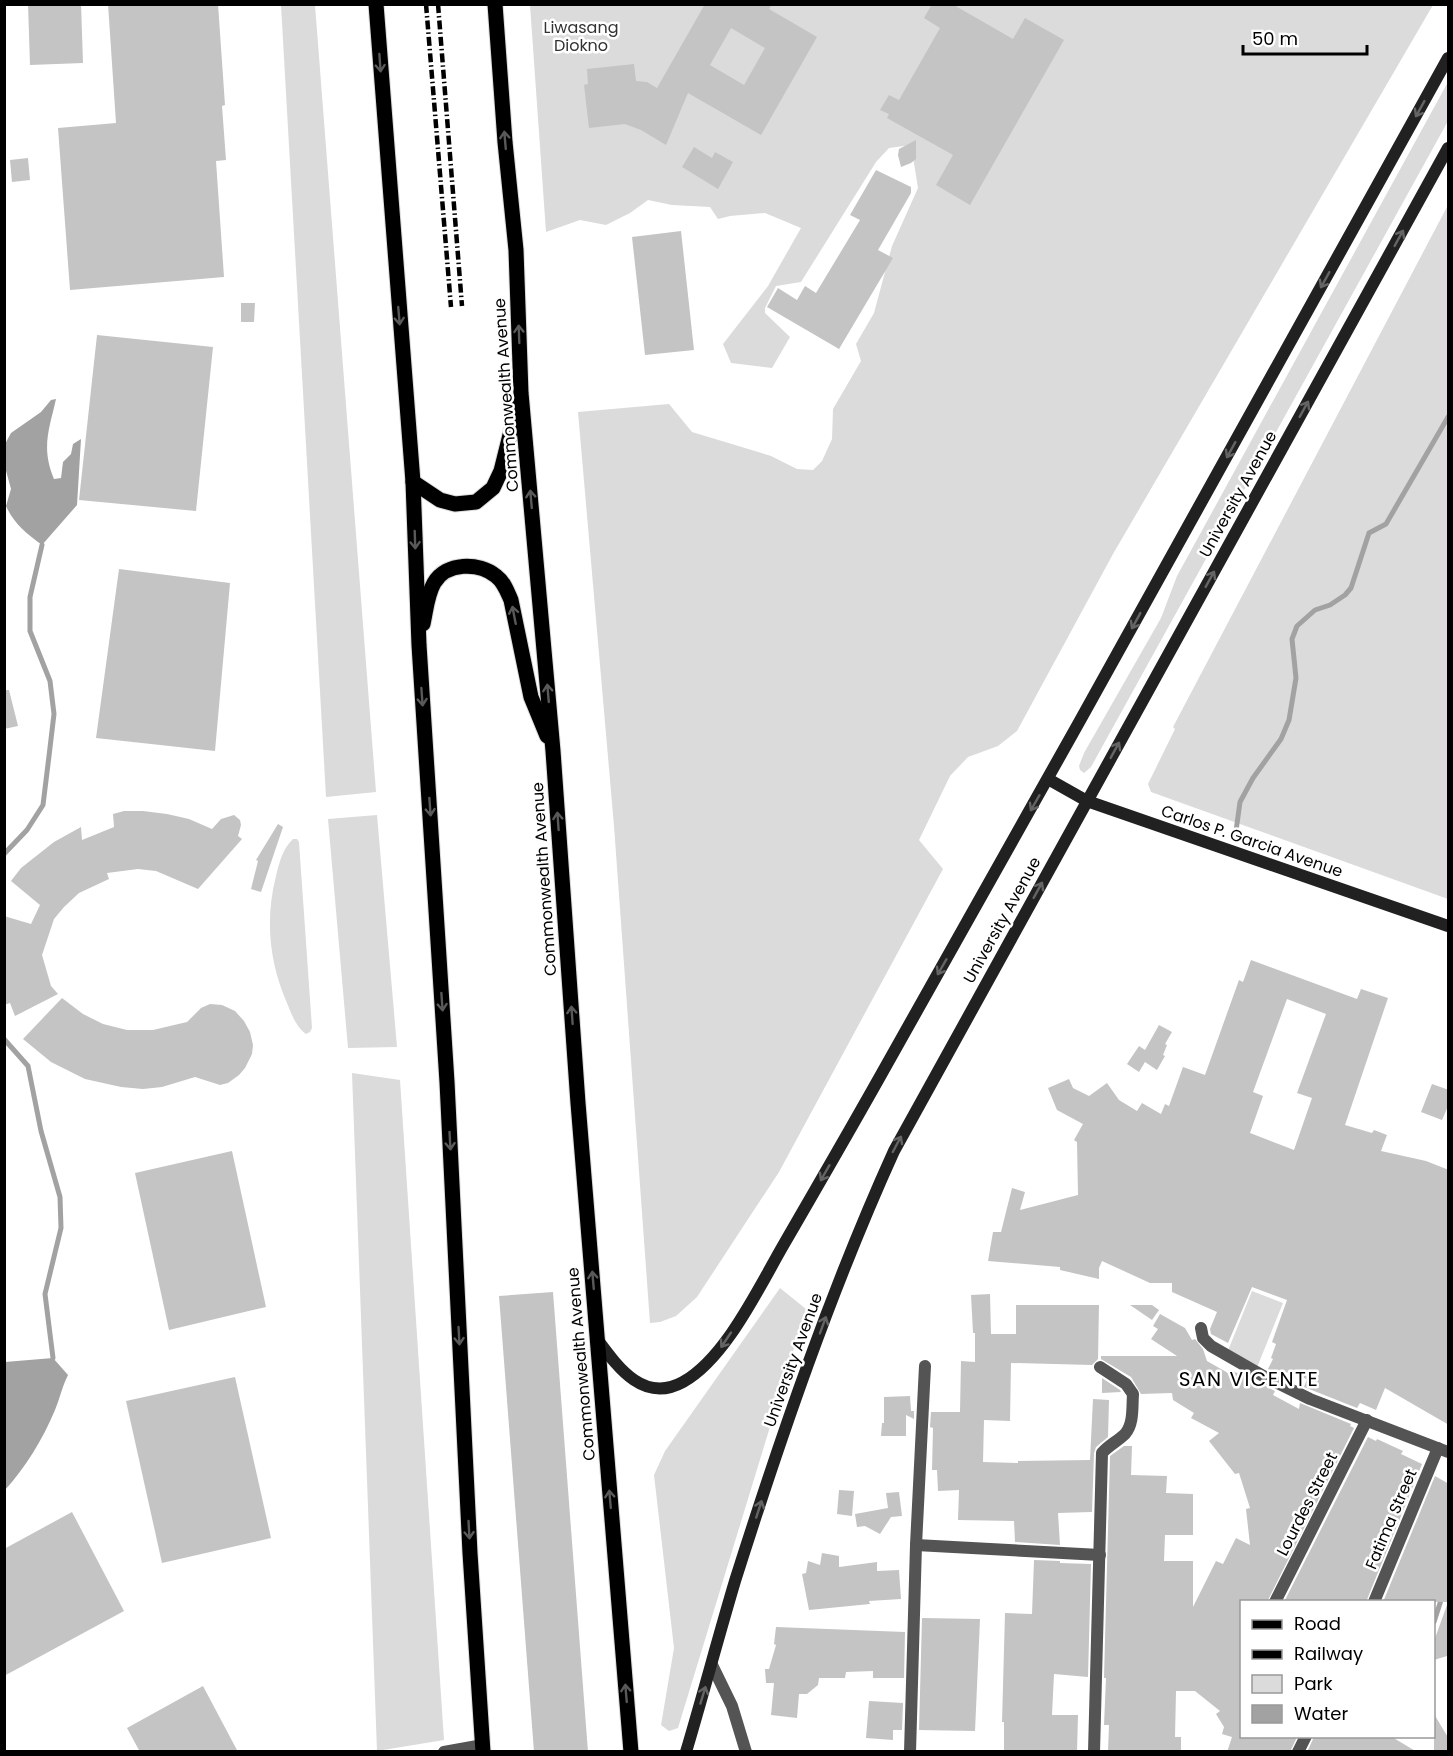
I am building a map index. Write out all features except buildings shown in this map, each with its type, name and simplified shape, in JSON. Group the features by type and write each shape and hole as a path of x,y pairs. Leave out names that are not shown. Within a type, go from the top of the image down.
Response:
{"main road":[{"path":"376,4 413,482 419,645 447,1083 470,1553 483,1749"},
{"name":"Commonwealth Avenue","path":"495,4 516,250 521,393 553,751 597,1339 631,1752"},
{"name":"University Avenue","path":"597,1339 629,1378 652,1387 674,1386 686,1380 713,1358 738,1323 1048,779 1449,58"},
{"name":"University Avenue","path":"686,1752 735,1583 790,1414 866,1213 894,1151 1449,148"},
{"path":"413,482 440,500 455,504 476,502 493,488 501,471 521,393"},
{"path":"419,645 430,594 434,583 442,574 452,568 463,566 487,570 496,576 505,585 511,600 531,697 553,751"},
{"name":"Carlos P. Garcia Avenue","path":"1048,779 1086,801 1449,926"}],"street":[{"path":"1201,1328 1203,1338 1211,1346 1265,1377 1310,1399 1443,1450"},
{"path":"910,1752 915,1545 926,1366"},
{"path":"1094,1752 1102,1453 1109,1445 1125,1435 1129,1428 1133,1394 1126,1384 1100,1367"},
{"name":"Lourdes Street","path":"1276,1600 1367,1420"},
{"name":"Fatima Street","path":"1375,1600 1443,1450"},
{"path":"915,1545 1100,1555"},
{"path":"712,1665 732,1706 746,1752"},
{"path":"1298,1752 1305,1738"},
{"path":"444,1752 483,1749"}],"green space":[{"path":"281,5 315,5 376,792 326,797"},
{"name":"Liwasang Diokno","path":"530,5 1433,5 1113,554 1017,731 998,746 968,757 950,776 919,840 943,869 779,1172 697,1297 676,1316 650,1323 614,826 578,412 669,404 692,432 771,456 797,469 813,470 822,461 832,439 833,409 861,361 856,344 874,313 892,246 918,188 911,145 889,148 876,162 801,282 776,286 765,308 765,313 790,337 772,368 731,363 723,344 768,286 801,228 765,213 718,219 710,207 672,205 648,200 630,213 606,225 580,220 546,232"},
{"path":"1448,82 1448,121 1091,767 1084,773 1079,766 1084,753 1161,618 1177,576"},
{"path":"1448,205 1448,899 1151,792 1148,784 1175,729 1173,727"},
{"path":"377,815 397,1047 348,1048 328,819"},
{"path":"293,839 299,842 312,1028 306,1034 294,1020 281,988 271,940 271,908 276,876 284,851"},
{"path":"352,1073 400,1080 444,1740 377,1751"},
{"path":"780,1288 806,1309 678,1728 669,1731 661,1725 674,1648 654,1475 665,1451"},
{"path":"1252,1291 1283,1303 1256,1370 1225,1358"}],"water":[{"path":"56,399 49,430 48,458 54,479 61,478 63,462 71,454 73,444 81,439 77,505 42,545 26,533 6,506 11,489 5,467 5,444 11,433 41,412 51,400"},
{"path":"53,1358 68,1375 55,1410 39,1442 20,1472 5,1490 5,1362"}],"waterway":[{"path":"1236,831 1240,802 1253,778 1281,739 1289,720 1296,678 1292,639 1297,626 1315,610 1330,605 1351,588 1369,533 1386,524 1448,417"},
{"path":"4,854 27,830 43,805 54,714 50,681 30,631 30,597 42,545"},
{"path":"4,1039 28,1066 41,1131 60,1197 61,1228 45,1294 53,1358"},
{"path":"1435,1619 1442,1597"}],"railway":[{"path":"426,4 451,307"},
{"path":"438,4 462,306"}],"district":[{"name":"SAN VICENTE","path":"1249,1379"}]}
